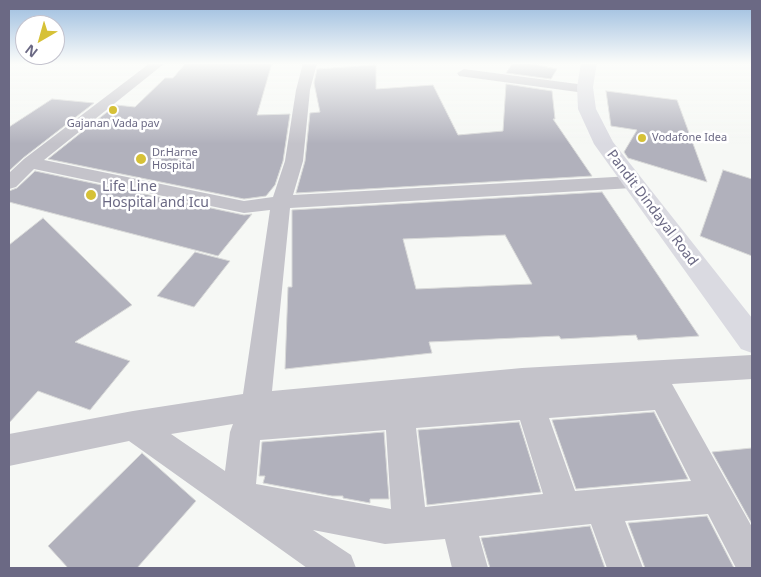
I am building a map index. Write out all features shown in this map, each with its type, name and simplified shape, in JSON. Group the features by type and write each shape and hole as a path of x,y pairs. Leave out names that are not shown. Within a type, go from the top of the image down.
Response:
{"main road":[{"name":"Pandit Dindayal Road","path":"585,90 587,109 604,144 752,340"}],"street":[{"path":"9,183 30,163 124,90"},
{"path":"256,406 281,202 294,161 303,90"},
{"path":"30,163 244,207 281,202 632,182"},
{"path":"9,450 133,426 256,406 657,385 752,367"},
{"path":"657,385 752,562"},
{"path":"526,393 400,415 252,426 245,432 240,492 251,500 385,527 717,496"},
{"path":"526,393 564,509"},
{"path":"400,415 410,526"},
{"path":"133,426 338,568"},
{"path":"602,506 626,568"},
{"path":"458,521 470,568"}],"building":[{"path":"153,90 264,90 257,115 290,114 283,161 275,185 266,196 244,199 48,159 116,105 135,107"},
{"path":"315,90 435,90 458,135 503,131 506,90 552,91 555,119 553,119 592,176 296,193 305,161 310,113 320,112"},
{"path":"606,91 677,100 707,182 628,158 624,152 637,130 611,126"},
{"path":"52,99 94,103 9,171 9,127"},
{"path":"723,170 752,179 752,256 700,236"},
{"path":"35,171 244,215 252,214 218,256 9,202 9,191 17,188"},
{"path":"602,192 699,336 638,340 636,335 561,339 559,336 429,342 432,353 285,369 288,287 292,287 292,210","holes":["505,235 532,284 416,289 403,239"]},
{"path":"43,218 132,305 75,342 130,361 90,410 38,391 9,423 9,245"},
{"path":"195,252 230,261 194,307 157,296"},
{"path":"654,412 688,479 576,489 552,420"},
{"path":"519,422 541,492 427,505 418,430"},
{"path":"384,432 389,499 370,499 370,503 343,498 343,496 332,496 263,483 265,476 259,476 262,442"},
{"path":"752,448 752,524 712,452"},
{"path":"142,453 196,501 137,568 68,568 48,546"},
{"path":"707,516 734,568 645,568 628,523"},
{"path":"590,526 605,568 490,568 481,538"}],"place":[{"name":"Gajanan Vada pav","path":"113,110"},
{"name":"Vodafone Idea","path":"642,138"},
{"name":"Dr.Harne Hospital","path":"141,159"},
{"name":"Life Line Hospital and Icu","path":"91,195"}]}
